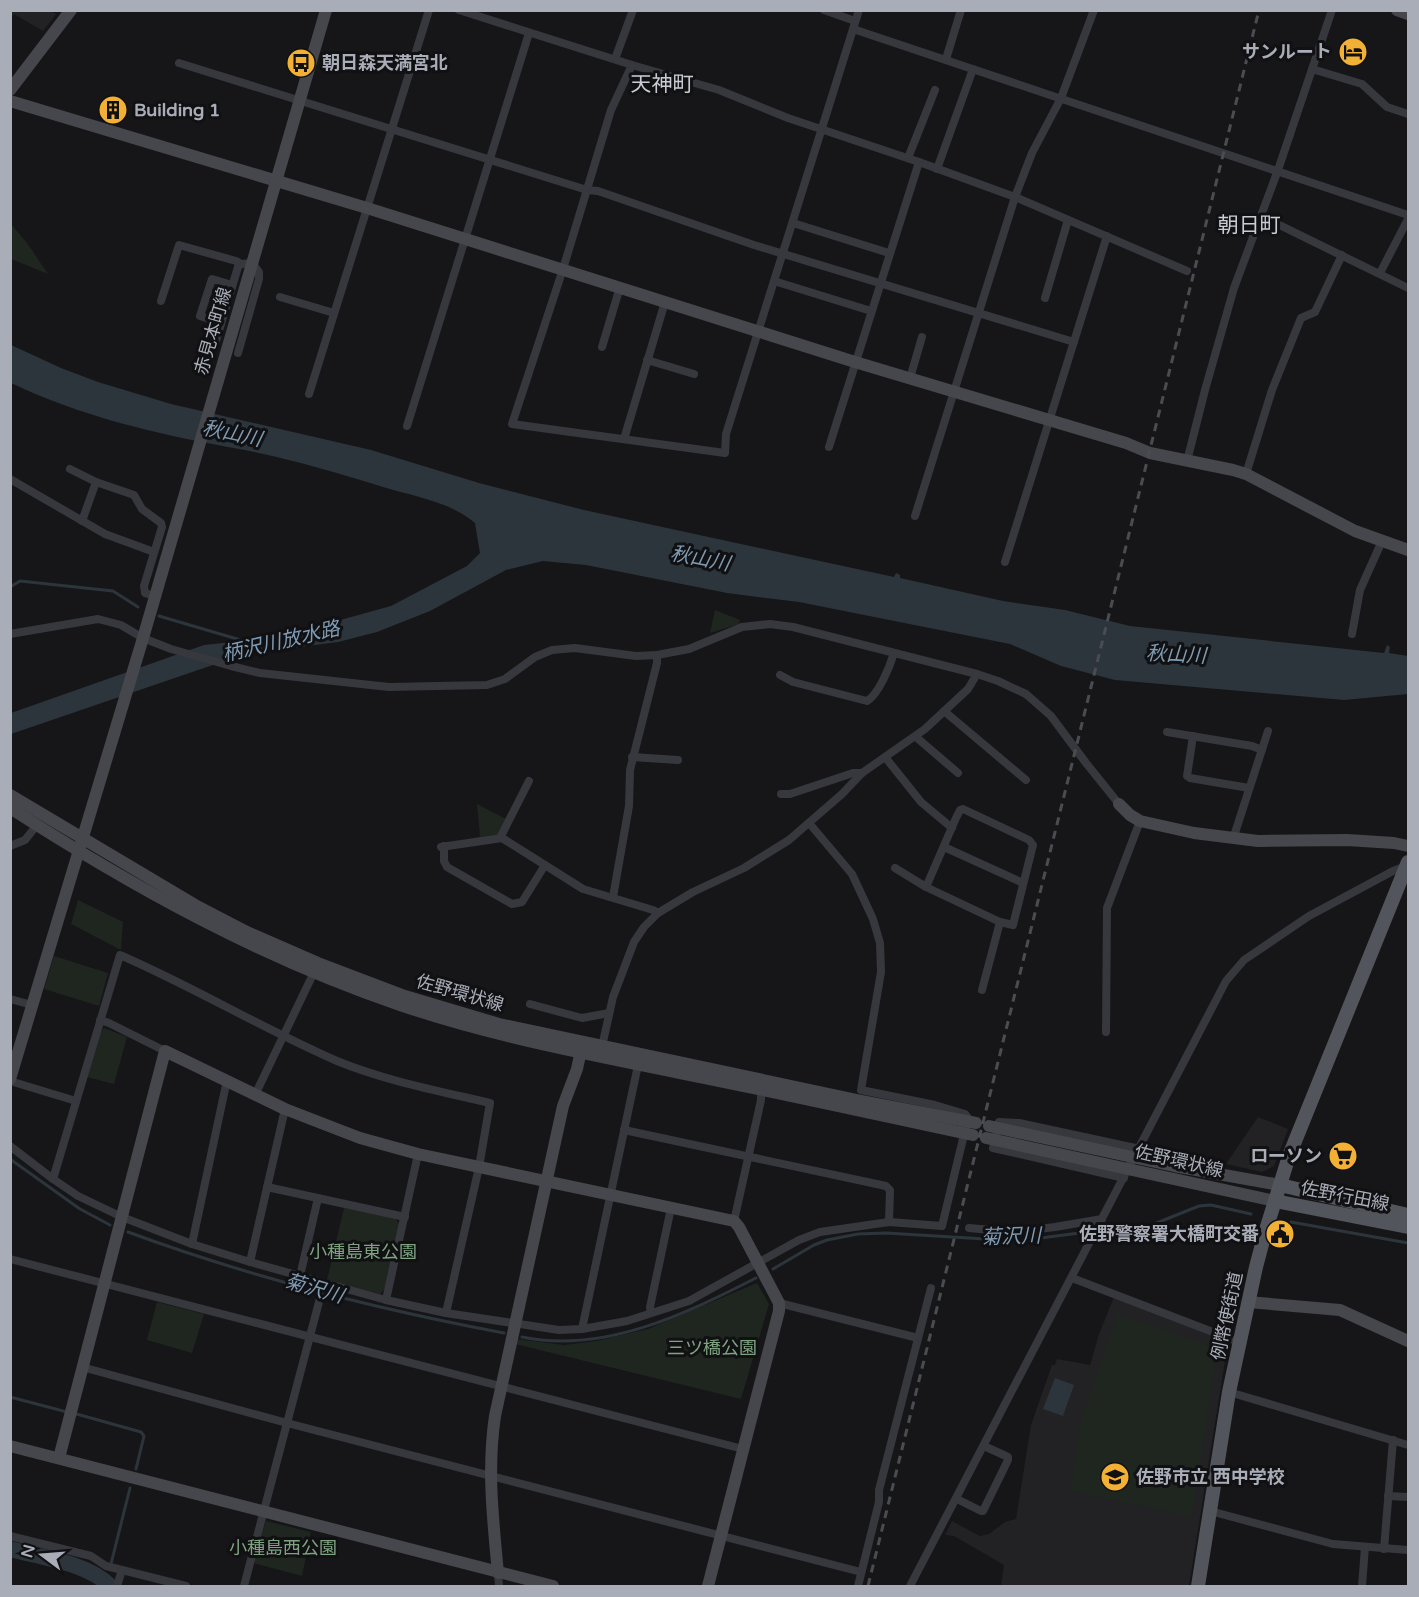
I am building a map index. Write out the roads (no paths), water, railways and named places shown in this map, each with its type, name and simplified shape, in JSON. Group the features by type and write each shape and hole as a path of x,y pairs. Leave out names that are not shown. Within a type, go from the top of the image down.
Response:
{"main road":[{"name":"例幣使街道","path":"1198,1587 1229,1392 1248,1302 1275,1201 1289,1156 1407,864"},
{"name":"佐野行田線","path":"1280,1185 1408,1215"},
{"name":"佐野行田線","path":"1275,1201 1408,1227"}],"street":[{"path":"10,90 71,10"},
{"name":"赤見本町線","path":"83,838 224,359 247,264 275,181 326,10"},
{"path":"309,394 429,10"},
{"path":"459,10 719,90 788,118 938,168 1015,197 1187,271"},
{"path":"615,59 633,10"},
{"path":"824,10 854,25 973,69 1278,170 1408,217 1380,273"},
{"path":"632,65 611,110 563,269 512,424 725,453 726,434 859,10"},
{"path":"946,59 961,10"},
{"path":"915,516 1015,197 1032,153 1061,99 1094,10"},
{"path":"1187,461 1234,288 1278,170 1332,10"},
{"path":"1397,10 1408,14"},
{"path":"406,426 529,33"},
{"path":"179,63 587,190 598,191 754,245 1074,342"},
{"path":"938,168 973,69"},
{"path":"1312,69 1362,84 1387,107 1408,114"},
{"path":"908,158 935,90"},
{"path":"10,101 367,208 855,362 1126,443 1150,453 1246,474 1355,531 1408,550"},
{"path":"829,447 919,162"},
{"path":"1260,216 1408,288"},
{"path":"1045,298 1068,220"},
{"path":"793,223 889,253"},
{"path":"1005,562 1107,237"},
{"path":"161,301 179,245 247,264 259,272 259,279 237,353"},
{"path":"1246,474 1272,390 1300,318 1315,312 1342,255"},
{"path":"215,344 236,272 247,264"},
{"path":"221,323 200,316 212,279 232,285"},
{"path":"774,281 871,311"},
{"path":"602,347 620,287"},
{"path":"280,297 334,313"},
{"path":"624,439 665,302"},
{"path":"910,378 922,337"},
{"path":"647,360 694,374"},
{"path":"70,469 96,482 134,495 142,509 161,523 162,527 144,588 145,593 154,596"},
{"path":"10,479 125,543 154,552"},
{"path":"82,521 96,482"},
{"path":"1352,634 1360,590 1382,542"},
{"path":"10,634 98,619 121,625 143,638 171,649 260,673 387,687 487,684 505,679 535,657 552,650 575,648 636,656 657,655 689,649 742,627 770,624 793,627 977,674 1026,694 1052,716 1086,764 1119,804 1140,821 1194,834 1233,839 1283,842 1347,840 1408,846"},
{"path":"780,675 793,682 867,701 873,697 891,664 894,653"},
{"path":"613,897 629,806 632,757 657,663 657,655"},
{"path":"601,1051 613,997 634,942 644,927 658,913 693,892 765,856 809,823 843,794 862,773 916,737 968,689 977,674"},
{"path":"944,711 1026,780"},
{"path":"1233,839 1268,731"},
{"path":"1167,732 1252,746 1262,750"},
{"path":"1193,736 1187,776 1249,788"},
{"path":"916,737 958,773"},
{"path":"632,757 678,760"},
{"path":"885,757 921,802 952,828"},
{"path":"781,794 790,794 853,773 862,773"},
{"path":"500,838 529,781"},
{"path":"10,795 83,838 10,1080 76,1101"},
{"path":"10,808 79,851"},
{"path":"895,868 926,887 1000,922 1013,925 1032,845 1029,840 963,809 960,810 926,887"},
{"path":"1106,1032 1107,908 1140,821"},
{"path":"10,1146 78,1196 122,1217 192,1244 323,1285 386,1300 446,1313 559,1330 582,1329 627,1321 689,1301 799,1240 820,1232 889,1222 942,1226 970,1129 965,1113 861,1090 881,972 880,943 873,919 852,874 809,823"},
{"path":"10,846 25,840 37,825"},
{"name":"佐野環状線","path":"83,838 195,905 316,968"},
{"path":"545,866 522,902 512,904 447,867 442,847 500,838 583,889 658,913"},
{"path":"944,847 1023,883"},
{"name":"佐野環状線","path":"79,851 145,891 243,941 316,968 405,996 582,1047 970,1129"},
{"path":"910,1587 1226,981 1244,960 1309,916 1407,864"},
{"path":"982,990 1000,922"},
{"path":"53,1179 120,955 284,1037 370,1073 428,1089 490,1102 480,1167 446,1313"},
{"path":"255,1095 316,968"},
{"path":"10,999 32,1005"},
{"path":"530,1004 582,1018 609,1013"},
{"path":"99,1020 285,1110 360,1138 418,1154 734,1221"},
{"path":"499,1587 490,1475 491,1439 562,1106 577,1069 582,1047"},
{"path":"59,1458 165,1051"},
{"name":"佐野環状線","path":"601,1051 638,1065 762,1085"},
{"path":"582,1329 638,1065"},
{"path":"192,1244 227,1080"},
{"path":"708,1587 779,1311 779,1303 759,1263 734,1221 761,1100 762,1085"},
{"path":"250,1262 285,1110"},
{"path":"992,1133 1019,1123 1132,1163"},
{"path":"624,1130 886,1186 890,1191 889,1222"},
{"path":"992,1133 1132,1163"},
{"name":"佐野環状線","path":"992,1133 1132,1163 1275,1201"},
{"path":"386,1300 418,1154"},
{"name":"佐野環状線","path":"1132,1163 1174,1166 1280,1185"},
{"path":"267,1187 405,1217"},
{"path":"300,1276 318,1198"},
{"path":"651,1313 650,1307 671,1208"},
{"path":"969,1228 1012,1232 1101,1221"},
{"path":"10,1259 743,1449"},
{"path":"1072,1278 1239,1342"},
{"path":"244,1587 323,1285"},
{"path":"858,1587 879,1502 879,1490 931,1288"},
{"path":"1248,1302 1340,1310 1408,1341"},
{"path":"779,1303 918,1338"},
{"path":"82,1367 287,1423 861,1572"},
{"path":"1229,1392 1408,1445"},
{"path":"1384,1549 1392,1440"},
{"path":"10,1446 553,1587"},
{"path":"957,1499 981,1512 993,1491 1008,1458 984,1446"},
{"path":"1388,1496 1408,1497"},
{"path":"1210,1511 1333,1544 1408,1551"},
{"path":"10,1536 91,1556 105,1566 186,1587"},
{"path":"1362,1587 1365,1547"},
{"path":"117,1586 122,1570"}],"water":[{"path":"11,345 98,382 171,404 371,450 479,483 584,510 894,577 896,573 900,575 900,578 1003,601 1065,610 1130,626 1384,653 1387,645 1390,647 1389,653 1408,656 1408,694 1344,700 1115,680 1061,666 1010,644 799,602 727,593 586,565 543,561 506,570 430,611 377,632 338,642 245,654 11,734 11,713 204,645 279,637 391,606 467,566 480,553 475,523 443,505 287,459 172,436 117,422 37,395 11,383"},
{"path":"1055,1378 1074,1385 1063,1416 1043,1409"}],"waterway":[{"path":"10,587 20,581 113,591 138,607"},
{"name":"柄沢川放水路","path":"159,616 244,641"},
{"name":"菊沢川","path":"10,1159 80,1209 110,1225"},
{"name":"菊沢川","path":"773,1269 814,1245 858,1234 886,1233 1018,1241 1087,1232 1125,1232 1144,1228 1199,1206 1211,1205 1251,1214"},
{"name":"菊沢川","path":"1291,1222 1408,1243"},
{"name":"菊沢川","path":"128,1232 220,1263 314,1290 504,1333"},
{"name":"菊沢川","path":"522,1337 553,1341 583,1340 613,1335 672,1317 756,1278"},
{"path":"10,1397 67,1412"},
{"path":"73,1413 141,1432 144,1436 136,1469"},
{"path":"111,1564 130,1488"},
{"path":"10,1549 77,1566 101,1578 110,1586"}],"railway":[{"path":"868,1586 1259,10"}],"place":[{"name":"サンルート","path":"1353,52"},
{"name":"朝日森天満宮北","path":"301,63"},
{"name":"Building 1","path":"113,110"},
{"name":"ローソン","path":"1343,1156"},
{"name":"佐野警察署大橋町交番","path":"1280,1234"},
{"name":"佐野市立 西中学校","path":"1115,1477"}],"district":[{"name":"天神町","path":"662,84"},
{"name":"朝日町","path":"1249,225"}],"water label":[{"name":"秋山川","path":"232,434"},
{"name":"秋山川","path":"700,559"},
{"name":"秋山川","path":"1176,655"}],"park label":[{"name":"小種島東公園","path":"363,1252"},
{"name":"三ツ橋公園","path":"712,1348"},
{"name":"小種島西公園","path":"283,1548"}]}
